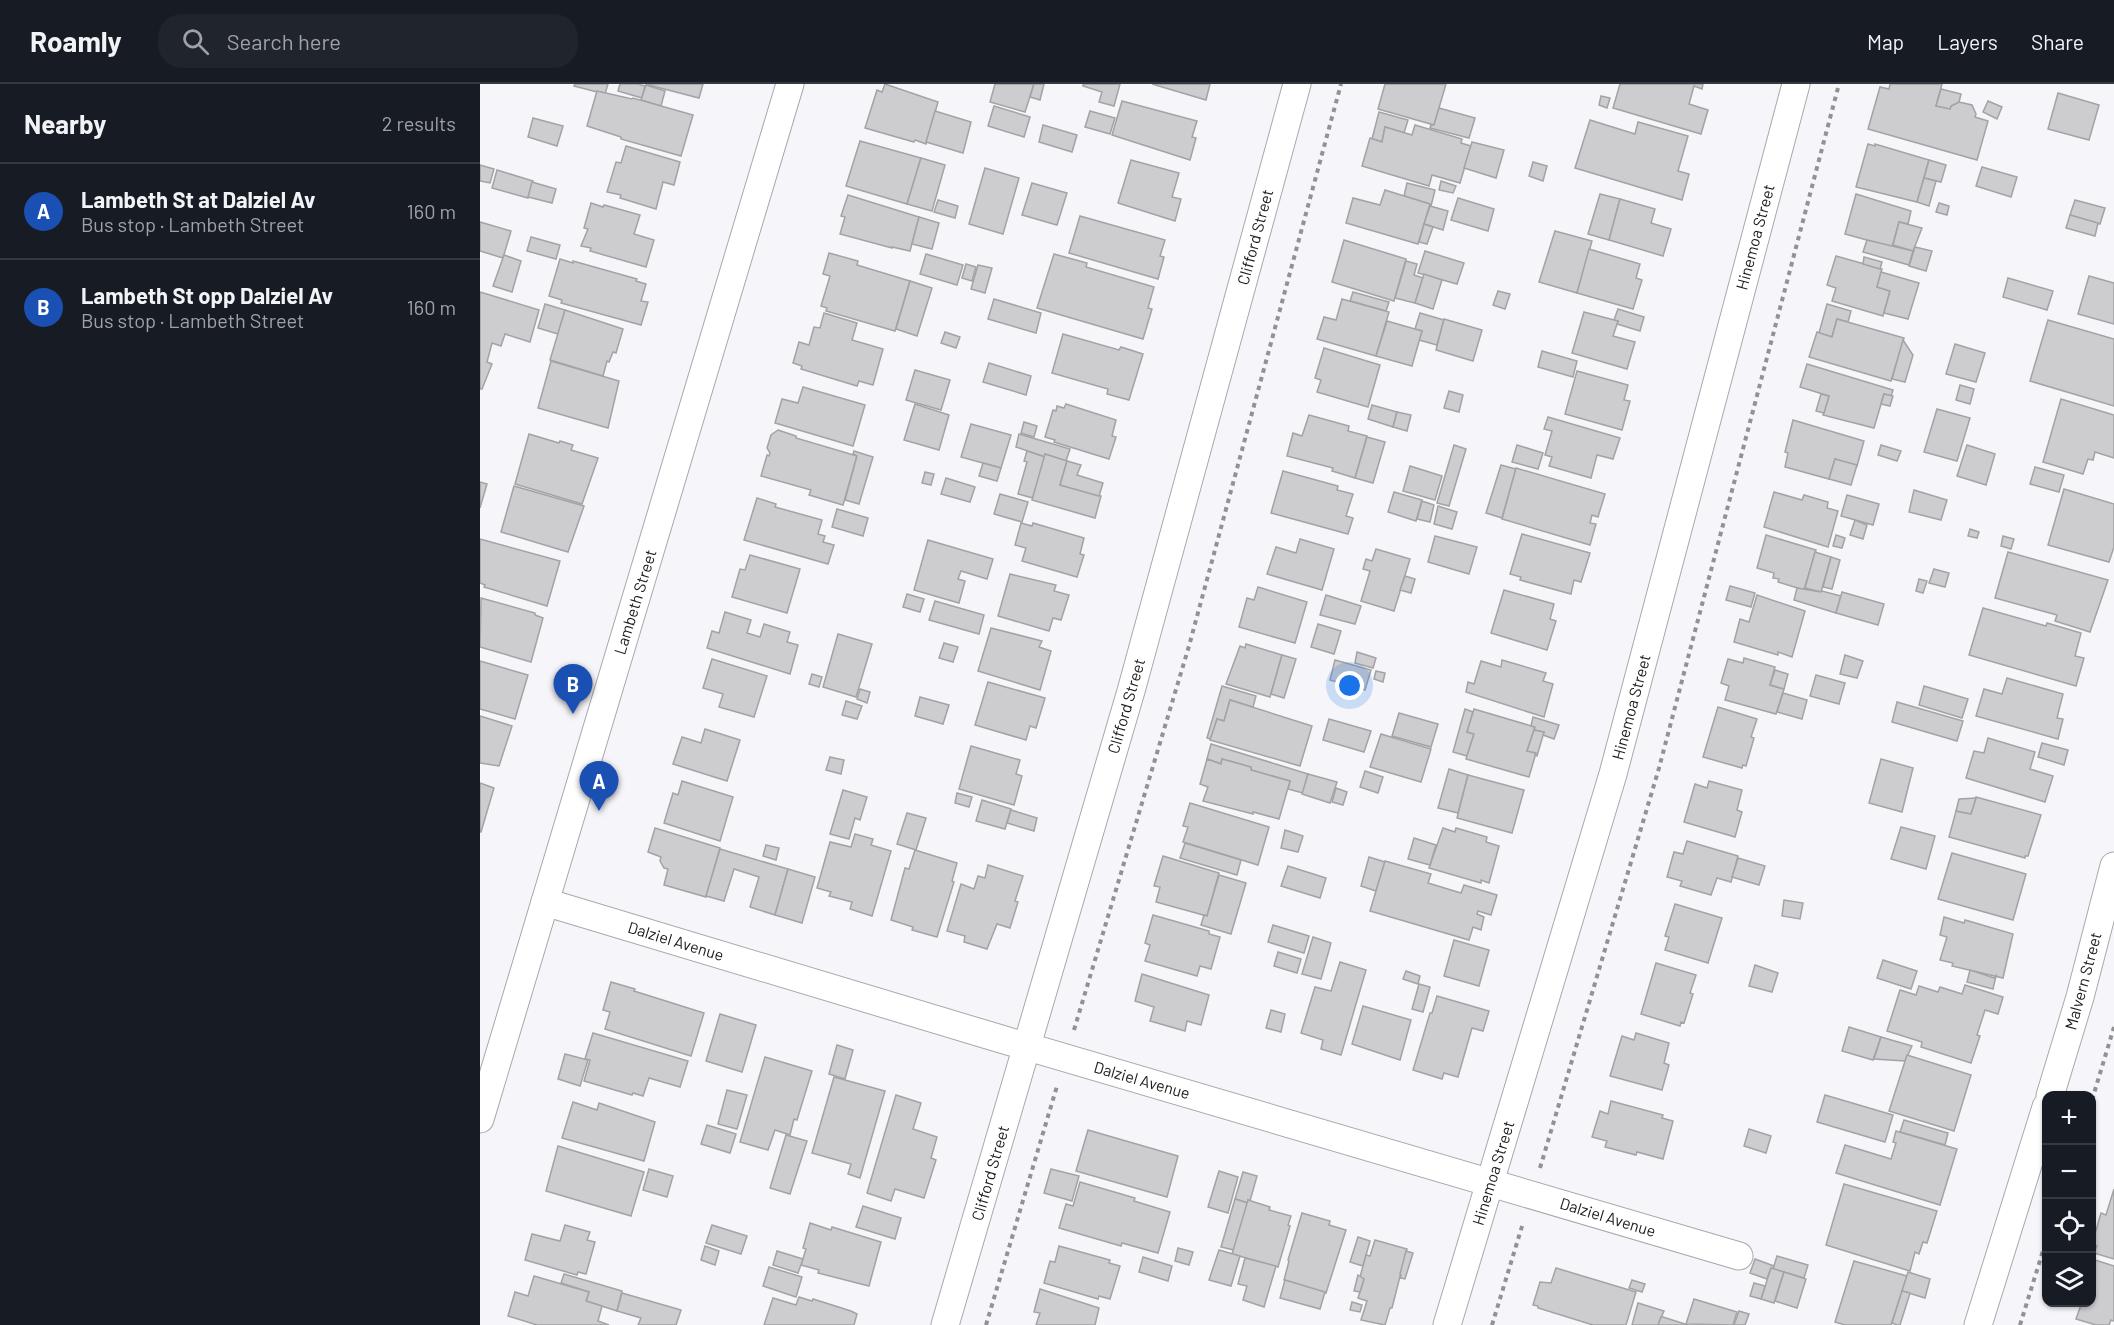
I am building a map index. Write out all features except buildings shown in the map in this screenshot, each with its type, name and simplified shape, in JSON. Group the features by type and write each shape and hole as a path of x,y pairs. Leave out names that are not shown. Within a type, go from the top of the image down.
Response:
{"street":[{"name":"Lambeth Street","path":"480,1119 790,84"},
{"name":"Clifford Street","path":"945,1325 1169,558 1297,84"},
{"name":"Hinemoa Street","path":"1447,1325 1613,774 1796,84"},
{"name":"Malvern Street","path":"2051,1091 2080,997 2114,866"},
{"name":"Dalziel Avenue","path":"545,902 1026,1047 1739,1256"},
{"path":"1978,1325 2042,1120"}],"path":[{"path":"986,1325 1189,646 1341,84"},
{"path":"1492,1325 1659,768 1839,84"},
{"path":"2094,1091 2114,1027"},
{"path":"2020,1325 2042,1253"}],"place":[{"name":"Lambeth St opp Dalziel Av","path":"573,714"},
{"name":"Lambeth St at Dalziel Av","path":"599,811"}]}
